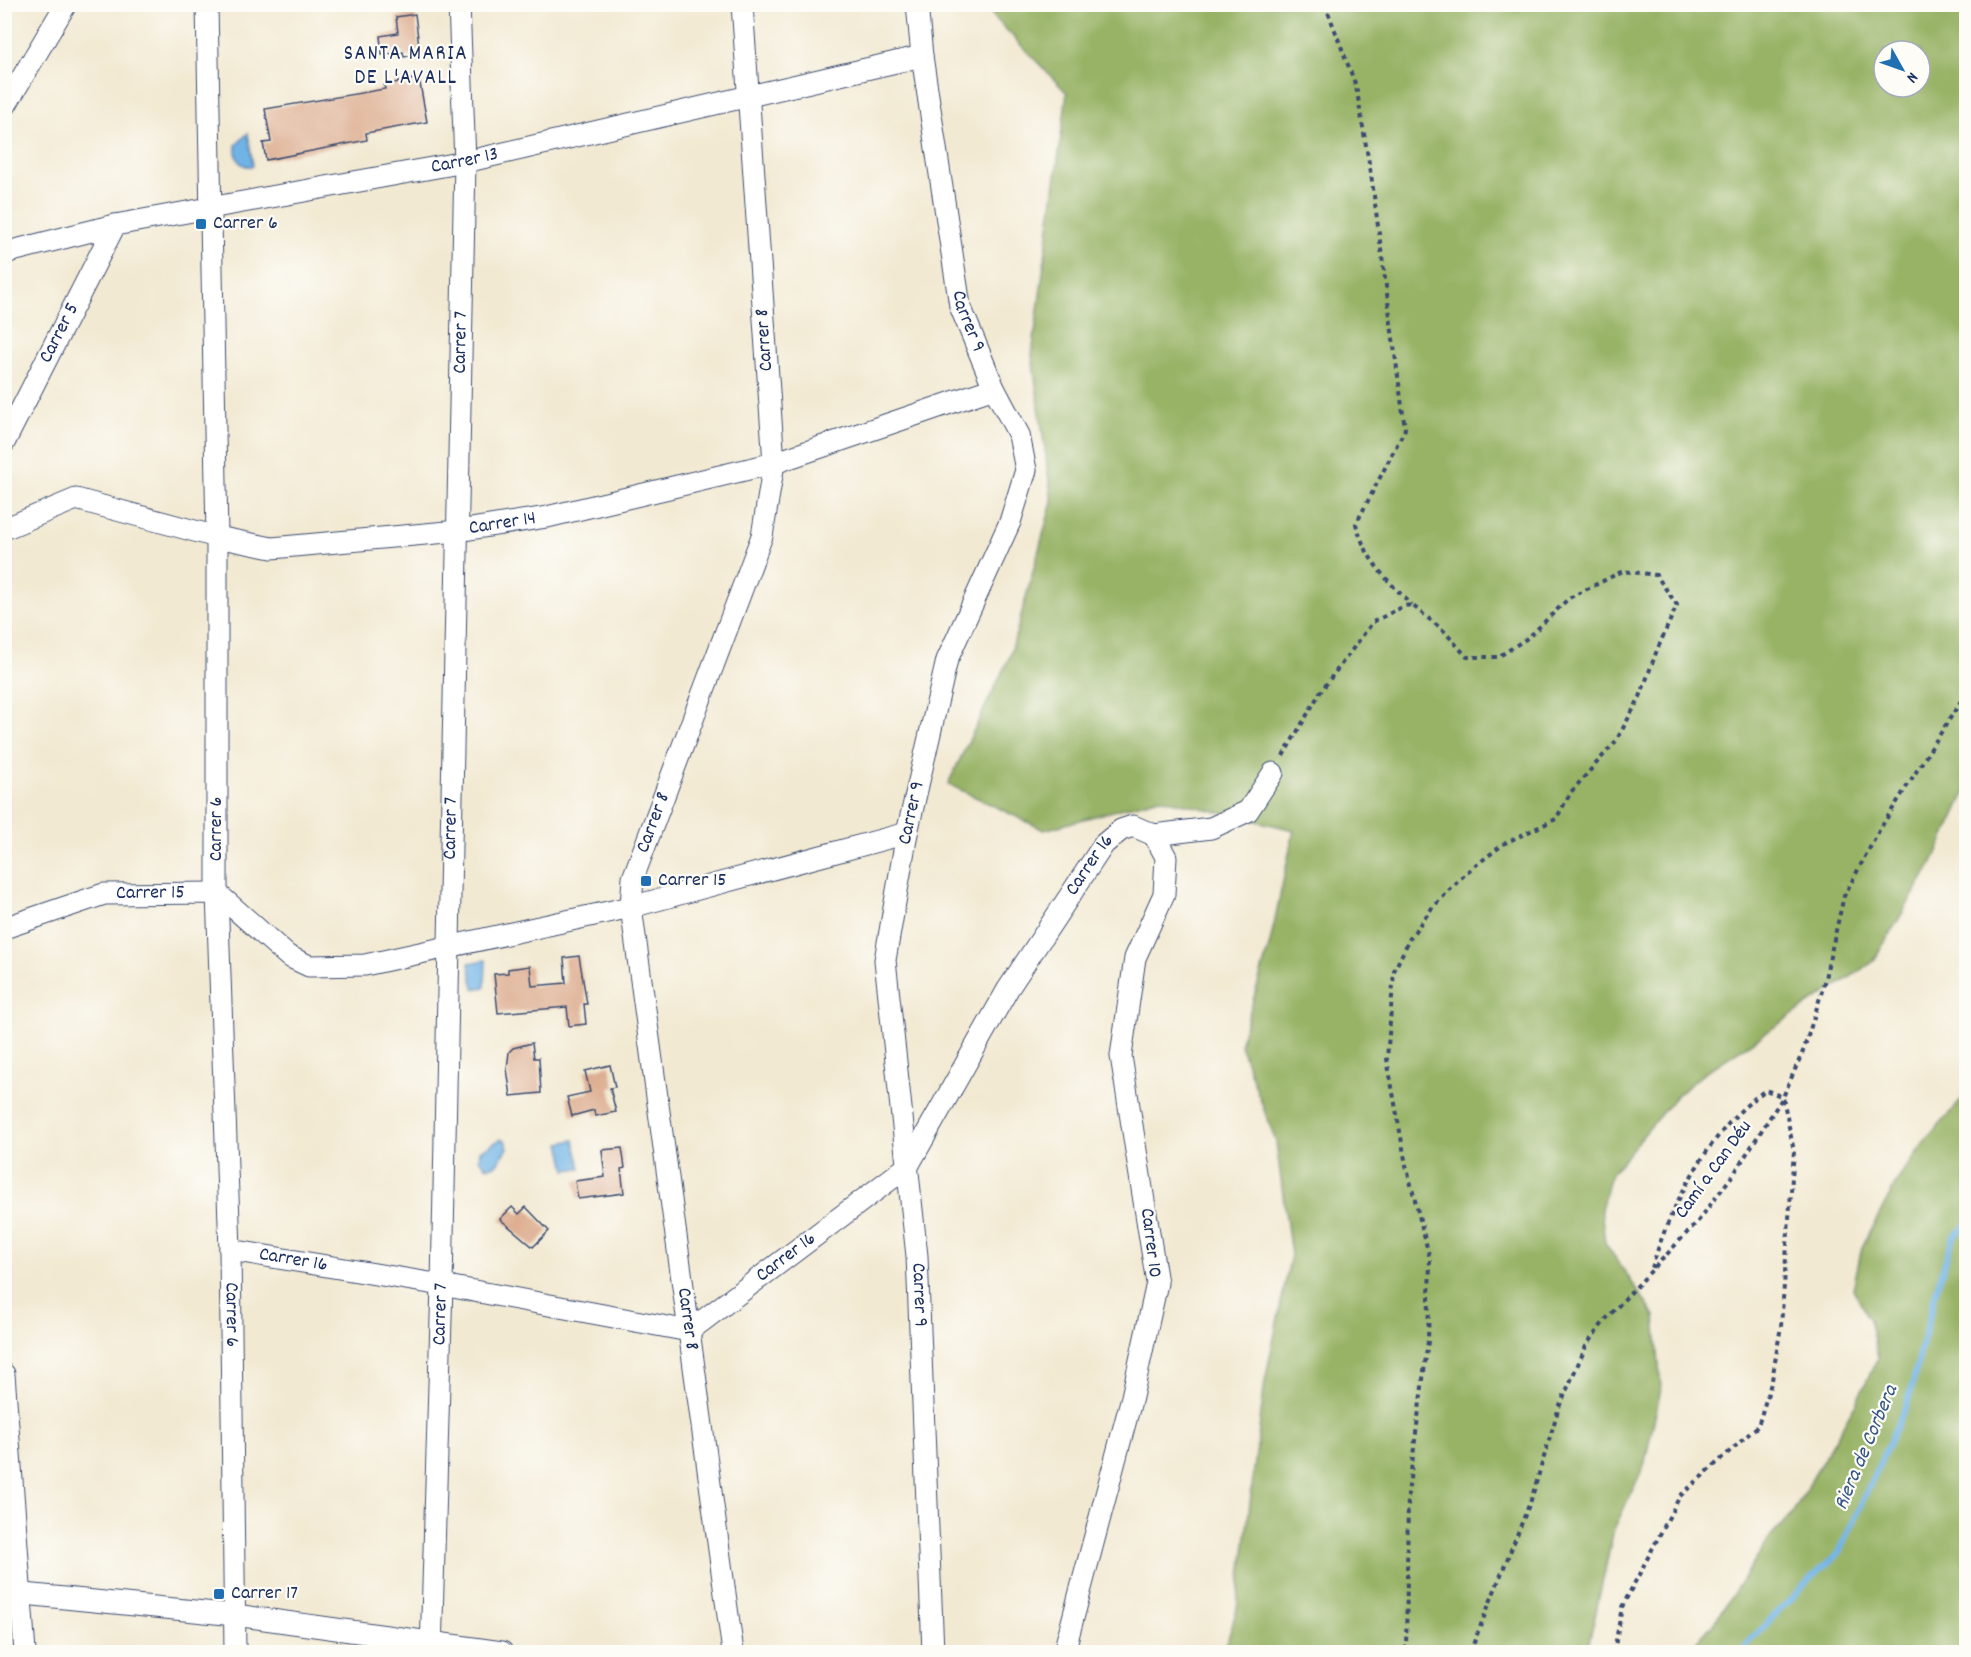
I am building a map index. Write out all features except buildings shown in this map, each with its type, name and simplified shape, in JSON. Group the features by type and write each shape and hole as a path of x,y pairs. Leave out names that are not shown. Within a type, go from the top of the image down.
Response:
{"street":[{"path":"4,108 66,4"},
{"name":"Carrer 6","path":"207,4 217,537 217,893 230,1250 235,1653"},
{"name":"Carrer 7","path":"431,1648 465,162 459,4"},
{"name":"Carrer 8","path":"734,1653 631,906 633,878 762,536 774,463 742,4"},
{"name":"Carrer 9","path":"917,4 922,56 960,306 994,388 1019,435 1026,470 1010,522 947,660 907,833 885,960 917,1256 933,1653"},
{"name":"Carrer 13","path":"4,253 115,225 465,162 922,56"},
{"name":"Carrer 5","path":"4,443 115,225"},
{"name":"Carrer 14","path":"4,529 76,498 217,537 272,548 458,531 547,517 774,463 994,388"},
{"path":"1154,835 1211,828 1248,811 1273,773"},
{"name":"Carrer 16","path":"230,1250 441,1285 688,1331 908,1166 1008,989 1104,844 1121,830 1133,826 1154,835"},
{"path":"217,893 288,956 309,966 365,965 631,906 907,833"},
{"name":"Carrer 10","path":"1064,1653 1132,1397 1157,1283 1121,1056 1135,958 1164,894 1166,857 1154,835"},
{"name":"Carrer 15","path":"4,928 104,894 217,893"},
{"path":"4,1374 12,1593 25,1653"},
{"path":"12,1593 235,1615 431,1648 502,1653"}],"path":[{"path":"1324,4 1356,86 1372,180 1405,429 1356,524 1363,549 1378,571 1412,605 1444,631 1467,657 1498,657 1530,637 1569,598 1623,571 1656,575 1677,605 1640,697 1616,741 1572,792 1556,819 1505,843 1467,872 1426,915 1410,938 1394,971 1388,1059 1406,1165 1430,1259 1428,1341 1408,1494 1406,1653"},
{"path":"1273,773 1322,691 1373,622 1404,606 1412,605"},
{"name":"Camí a Can Déu","path":"1470,1653 1517,1540 1559,1407 1587,1344 1606,1319 1699,1220 1735,1172 1783,1097 1804,1049 1822,991 1844,896 1880,829 1966,693"},
{"path":"1614,1653 1622,1607 1680,1496 1758,1426 1772,1380 1782,1326 1794,1151 1783,1097 1766,1090 1754,1098 1727,1126 1676,1204 1661,1236 1652,1269"},
{"path":"1961,1383 1966,1370"}],"green space":[{"path":"992,5 1966,5 1966,791 1933,862 1873,962 1703,1074 1676,1096 1611,1174 1601,1209 1605,1243 1655,1316 1661,1389 1644,1466 1614,1529 1587,1652 1224,1652 1237,1609 1265,1381 1291,1255 1276,1142 1240,1045 1270,943 1294,830 1160,798 1044,830 948,784 1010,656 1052,502 1032,355 1067,93 993,16"},
{"path":"1966,1095 1966,1652 1688,1652 1716,1620 1769,1539 1793,1512 1855,1405 1878,1357 1869,1320 1853,1289 1862,1247 1897,1181 1928,1137"}],"water":[{"path":"248,133 253,166 241,163 236,154 236,145"},
{"path":"486,960 485,987 474,989 469,963"},
{"path":"501,1139 505,1140 508,1148 496,1165 487,1167 479,1159 480,1151"},
{"path":"574,1140 581,1168 566,1170 560,1143"}],"waterway":[{"name":"Riera de Corbera","path":"1743,1652 1747,1644 1801,1588 1839,1553 1908,1401 1937,1287 1953,1237 1966,1226"}],"place":[{"name":"Carrer 6","path":"201,224"},
{"name":"Carrer 15","path":"646,881"},
{"name":"Carrer 17","path":"219,1594"}],"district":[{"name":"SANTA MARIA DE L'AVALL","path":"406,67"}]}
